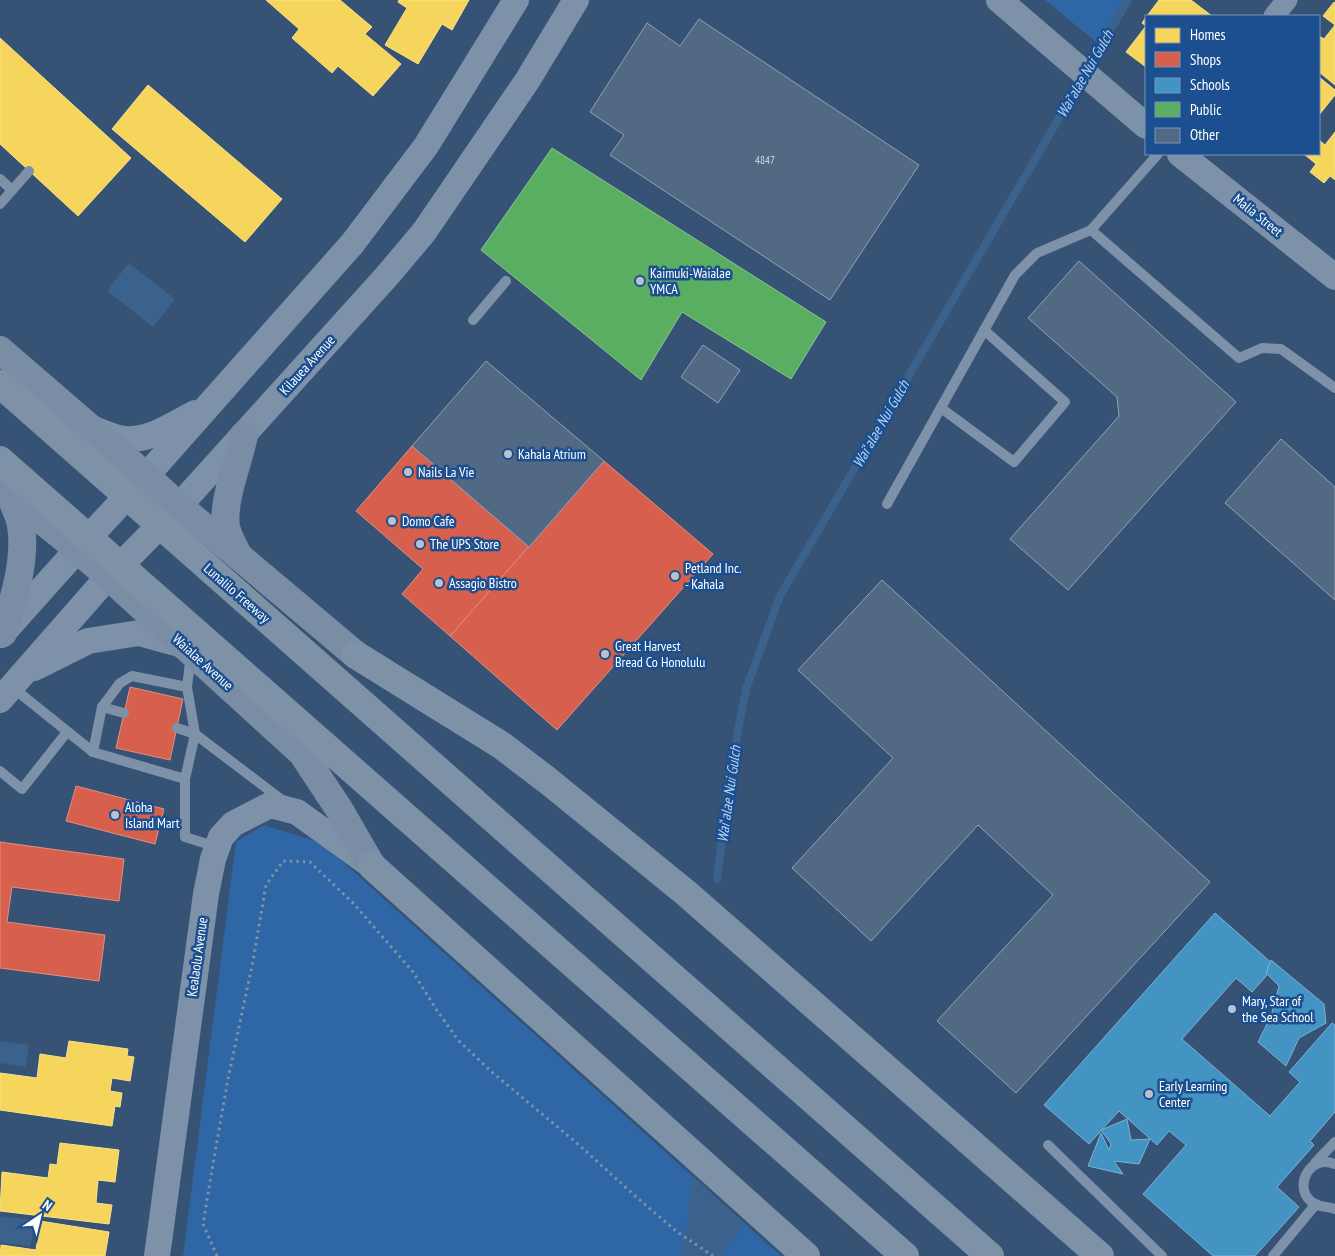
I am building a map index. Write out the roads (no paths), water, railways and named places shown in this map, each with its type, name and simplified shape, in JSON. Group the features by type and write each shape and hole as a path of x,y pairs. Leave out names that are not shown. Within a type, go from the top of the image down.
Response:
{"highway":[{"name":"Lunalilo Freeway","path":"0,384 990,1256"},
{"path":"0,460 905,1256"},
{"path":"356,655 501,746 542,776 686,893 1100,1256"},
{"path":"372,866 806,1256"}],"main road":[{"path":"0,350 179,506 356,655"},
{"path":"239,557 229,538 226,525 227,501 244,435"},
{"path":"1,635 16,588 20,564 20,525 5,491"},
{"name":"Waialae Avenue","path":"5,491 109,577 302,753 339,809 372,866"}],"street":[{"path":"1,635 211,404 352,244 426,146 516,0"},
{"name":"Kilauea Avenue","path":"11,687 109,577 179,506 244,435 424,232 528,81 576,0"},
{"path":"999,0 1145,125"},
{"path":"1275,15 1287,0"},
{"name":"Malia Street","path":"1181,155 1335,277"},
{"path":"91,428 126,439 140,438 157,433 211,404"},
{"path":"11,687 88,641 139,633 187,648"},
{"name":"Kealaolu Avenue","path":"157,1256 205,902 213,859 221,837 233,824 270,806 297,812 372,866"}],"lane":[{"path":"887,504 1015,275 1037,253 1091,230 1157,155"},
{"path":"0,204 29,171"},
{"path":"0,179 12,190"},
{"path":"1091,230 1239,358 1262,348 1281,349 1335,388"},
{"path":"473,320 506,281"},
{"path":"941,408 1014,462 1065,402 984,330"},
{"path":"187,648 187,687 195,734 185,779 185,837 217,847"},
{"path":"93,752 102,707 120,683 132,676 187,687"},
{"path":"11,687 93,752 185,779"},
{"path":"102,707 124,713"},
{"path":"177,728 195,734 297,812"},
{"path":"0,771 22,788 67,732"},
{"path":"1335,1142 1306,1173 1304,1187 1310,1200 1316,1204 1335,1209"},
{"path":"1048,1145 1162,1256"},
{"path":"1310,1168 1316,1163 1323,1161 1335,1164"},
{"path":"1273,1256 1316,1204"}],"waterway":[{"name":"Waiʻalae Nui Gulch","path":"717,879 731,768 746,689 780,596 1128,0"}],"place":[{"name":"Kaimuki-Waialae YMCA","path":"640,281"},
{"name":"Kahala Atrium","path":"508,454"},
{"name":"Nails La Vie","path":"408,472"},
{"name":"Domo Cafe","path":"392,521"},
{"name":"The UPS Store","path":"420,544"},
{"name":"Petland Inc. - Kahala","path":"675,576"},
{"name":"Assagio Bistro","path":"439,583"},
{"name":"Great Harvest Bread Co Honolulu","path":"605,654"},
{"name":"Aloha Island Mart","path":"115,815"},
{"name":"Mary, Star of the Sea School","path":"1232,1009"},
{"name":"Early Learning Center","path":"1149,1094"}]}
